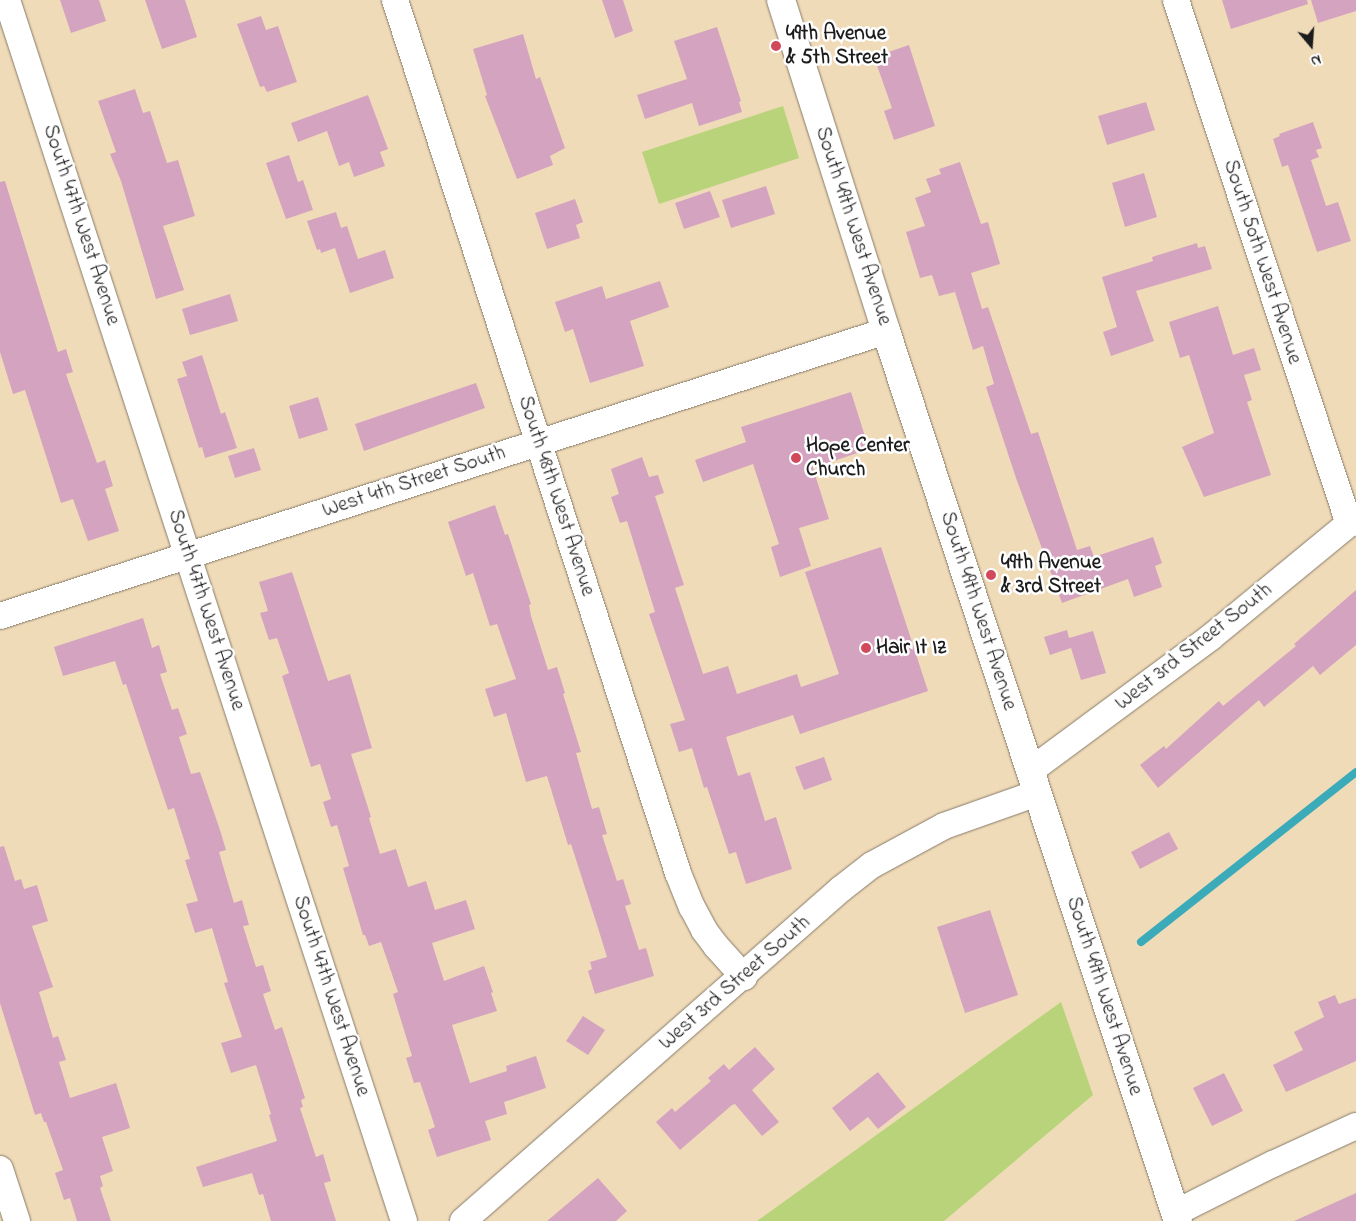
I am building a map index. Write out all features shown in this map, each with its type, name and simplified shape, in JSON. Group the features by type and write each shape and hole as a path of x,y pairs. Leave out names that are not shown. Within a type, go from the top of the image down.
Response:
{"street":[{"name":"South 47th West Avenue","path":"7,0 404,1221"},
{"name":"South 48th West Avenue","path":"395,0 678,873 692,908 704,930 744,977"},
{"name":"South 49th West Avenue","path":"781,0 886,331 1177,1217"},
{"name":"South 50th West Avenue","path":"1176,0 1352,521"},
{"name":"West 4th Street South","path":"0,616 886,331"},
{"name":"West 3rd Street South","path":"463,1221 744,977 841,889 872,865 944,826 1034,782 1352,521"},
{"path":"1177,1217 1273,1164 1356,1126"},
{"path":"0,1169 17,1221"}],"green space":[{"path":"783,106 799,158 659,204 642,152"},
{"path":"1061,1002 1093,1095 944,1221 757,1221"}],"building":[{"path":"60,0 99,0 106,21 71,33"},
{"path":"145,0 185,0 197,37 162,49"},
{"path":"602,0 623,0 633,31 615,38"},
{"path":"1222,0 1307,0 1308,4 1231,29"},
{"path":"1311,0 1356,0 1356,11 1318,23"},
{"path":"261,16 266,30 278,26 297,82 267,92 264,86 260,87 237,24"},
{"path":"717,27 741,101 739,102 742,112 699,126 692,103 645,119 637,95 687,79 674,41"},
{"path":"523,34 536,79 540,77 565,148 550,156 553,165 517,179 485,96 487,95 473,49"},
{"path":"909,45 935,126 894,140 884,111 892,108 874,57"},
{"path":"135,89 143,113 150,111 167,163 178,160 195,216 163,226 184,290 156,299 121,181 110,154 116,152 98,101"},
{"path":"368,95 388,149 380,152 385,166 354,177 349,162 339,166 327,131 298,142 291,123"},
{"path":"1146,102 1155,130 1107,145 1098,116"},
{"path":"1313,122 1322,148 1316,150 1319,157 1311,160 1326,206 1338,202 1351,241 1317,252 1288,165 1282,167 1273,139 1280,136 1279,134"},
{"path":"289,155 298,182 303,180 313,210 286,219 266,163"},
{"path":"960,162 981,224 988,222 1000,264 971,273 982,309 988,307 1031,434 1038,432 1077,550 1090,546 1094,557 1153,537 1162,563 1155,566 1162,587 1134,597 1128,579 1062,603 1016,478 986,387 994,384 983,346 973,350 955,292 939,296 932,275 920,278 906,232 925,226 915,198 931,192 926,179 941,174 939,169"},
{"path":"1144,173 1157,217 1125,227 1112,183"},
{"path":"5,181 58,352 66,349 73,372 66,374 97,463 105,460 113,486 105,489 119,531 88,541 73,499 61,503 25,390 13,394 0,352 0,182"},
{"path":"766,186 775,214 731,228 722,200"},
{"path":"710,191 720,217 684,229 675,203"},
{"path":"575,199 583,222 576,225 580,238 547,249 535,213"},
{"path":"336,212 341,228 347,226 358,259 385,250 394,278 350,293 335,248 321,253 320,249 317,250 307,221"},
{"path":"1197,243 1198,248 1205,246 1212,269 1136,291 1154,341 1111,356 1103,332 1117,327 1102,277 1153,261 1152,257"},
{"path":"660,281 669,307 630,321 644,366 590,383 573,329 565,332 555,302 602,286 606,299"},
{"path":"230,294 238,321 190,335 182,309"},
{"path":"1218,306 1233,355 1254,348 1261,370 1244,375 1252,400 1247,402 1271,475 1204,497 1182,447 1214,433 1189,355 1180,358 1169,322"},
{"path":"202,355 221,414 225,412 237,448 205,458 202,447 199,448 177,379 187,376 182,362"},
{"path":"476,383 485,408 364,451 355,424"},
{"name":"Hope Center Church","path":"851,392 869,449 813,468 829,519 799,528 811,566 780,577 771,547 779,544 753,464 703,482 695,460 746,442 741,427"},
{"path":"318,397 328,430 299,439 289,406"},
{"path":"254,448 261,470 235,478 228,456"},
{"path":"642,457 649,477 658,475 664,493 655,496 684,585 675,588 703,674 728,666 737,694 797,674 801,687 839,674 805,572 881,547 928,691 800,734 793,715 726,737 738,776 750,772 765,821 776,817 792,869 746,884 736,852 729,854 707,787 704,788 692,748 679,752 670,724 685,720 649,614 655,612 627,521 620,523 611,497 619,494 611,469"},
{"path":"495,505 505,535 508,534 531,604 529,605 531,616 548,670 557,667 565,693 563,694 581,752 576,753 592,809 599,807 607,834 602,835 617,881 623,879 631,904 625,906 639,950 646,948 654,976 595,994 588,971 592,969 590,962 607,957 598,928 571,844 568,845 547,776 526,782 506,713 494,717 485,689 516,679 497,624 490,626 473,573 466,576 448,522"},
{"path":"292,572 328,681 350,674 372,748 351,754 371,817 369,818 380,854 396,849 408,887 426,881 435,910 466,900 475,929 432,943 444,981 484,966 493,992 491,993 497,1011 452,1025 470,1083 507,1071 506,1066 536,1056 546,1088 504,1102 507,1114 485,1121 491,1140 437,1157 428,1130 435,1127 420,1082 414,1083 406,1058 412,1056 393,994 398,992 381,942 369,946 365,935 363,935 343,868 349,866 337,825 331,827 323,802 331,799 320,764 311,767 282,676 289,673 277,638 269,640 260,613 268,611 259,582"},
{"path":"1356,590 1356,645 1320,675 1313,666 1264,707 1259,700 1158,788 1140,765 1164,746 1166,749 1219,701 1223,706 1296,646 1294,644"},
{"path":"143,618 152,648 159,645 167,672 160,674 172,710 178,708 187,734 179,737 191,774 200,772 220,830 226,850 219,852 223,866 234,903 242,900 249,925 243,926 256,967 263,965 271,991 263,994 275,1030 282,1027 305,1098 301,1100 303,1107 300,1108 316,1157 323,1154 331,1181 324,1183 336,1221 271,1221 263,1194 259,1195 252,1173 203,1187 196,1167 277,1141 269,1115 271,1114 256,1065 231,1073 221,1043 242,1037 224,983 228,982 212,928 195,933 186,904 198,901 185,860 190,859 174,808 168,810 126,684 123,685 115,661 63,676 54,647"},
{"path":"1067,630 1069,638 1093,631 1106,673 1081,680 1071,648 1050,655 1044,637"},
{"path":"824,757 832,780 804,790 795,767"},
{"path":"1169,832 1178,849 1140,869 1131,852"},
{"path":"4,846 15,881 21,879 24,889 37,885 48,921 32,926 53,987 39,992 53,1038 58,1036 66,1060 59,1062 70,1098 116,1083 130,1128 102,1137 113,1171 100,1176 103,1186 100,1188 111,1221 77,1221 70,1198 64,1200 55,1173 63,1170 46,1122 44,1122 41,1113 35,1115 0,1003 0,847"},
{"path":"990,910 1018,995 965,1013 937,927"},
{"path":"1335,995 1339,1004 1356,998 1356,1061 1286,1092 1273,1065 1303,1050 1294,1032 1324,1017 1318,1002"},
{"path":"583,1016 605,1030 588,1055 566,1041"},
{"path":"755,1047 775,1069 752,1090 779,1122 762,1136 735,1104 680,1150 656,1122 672,1108 675,1112 711,1081 708,1078 724,1064 729,1070"},
{"path":"878,1072 906,1107 878,1129 868,1117 850,1131 832,1108"},
{"path":"1224,1073 1243,1111 1212,1126 1193,1088"},
{"path":"598,1178 627,1211 616,1221 547,1221"},
{"path":"1356,1193 1356,1221 1294,1221"}],"waterway":[{"path":"1141,942 1356,772"}],"place":[{"name":"49th Avenue & 5th Street","path":"776,46"},
{"name":"Hope Center Church","path":"796,458"},
{"name":"49th Avenue & 3rd Street","path":"991,575"},
{"name":"Hair It Iz","path":"866,648"}]}
